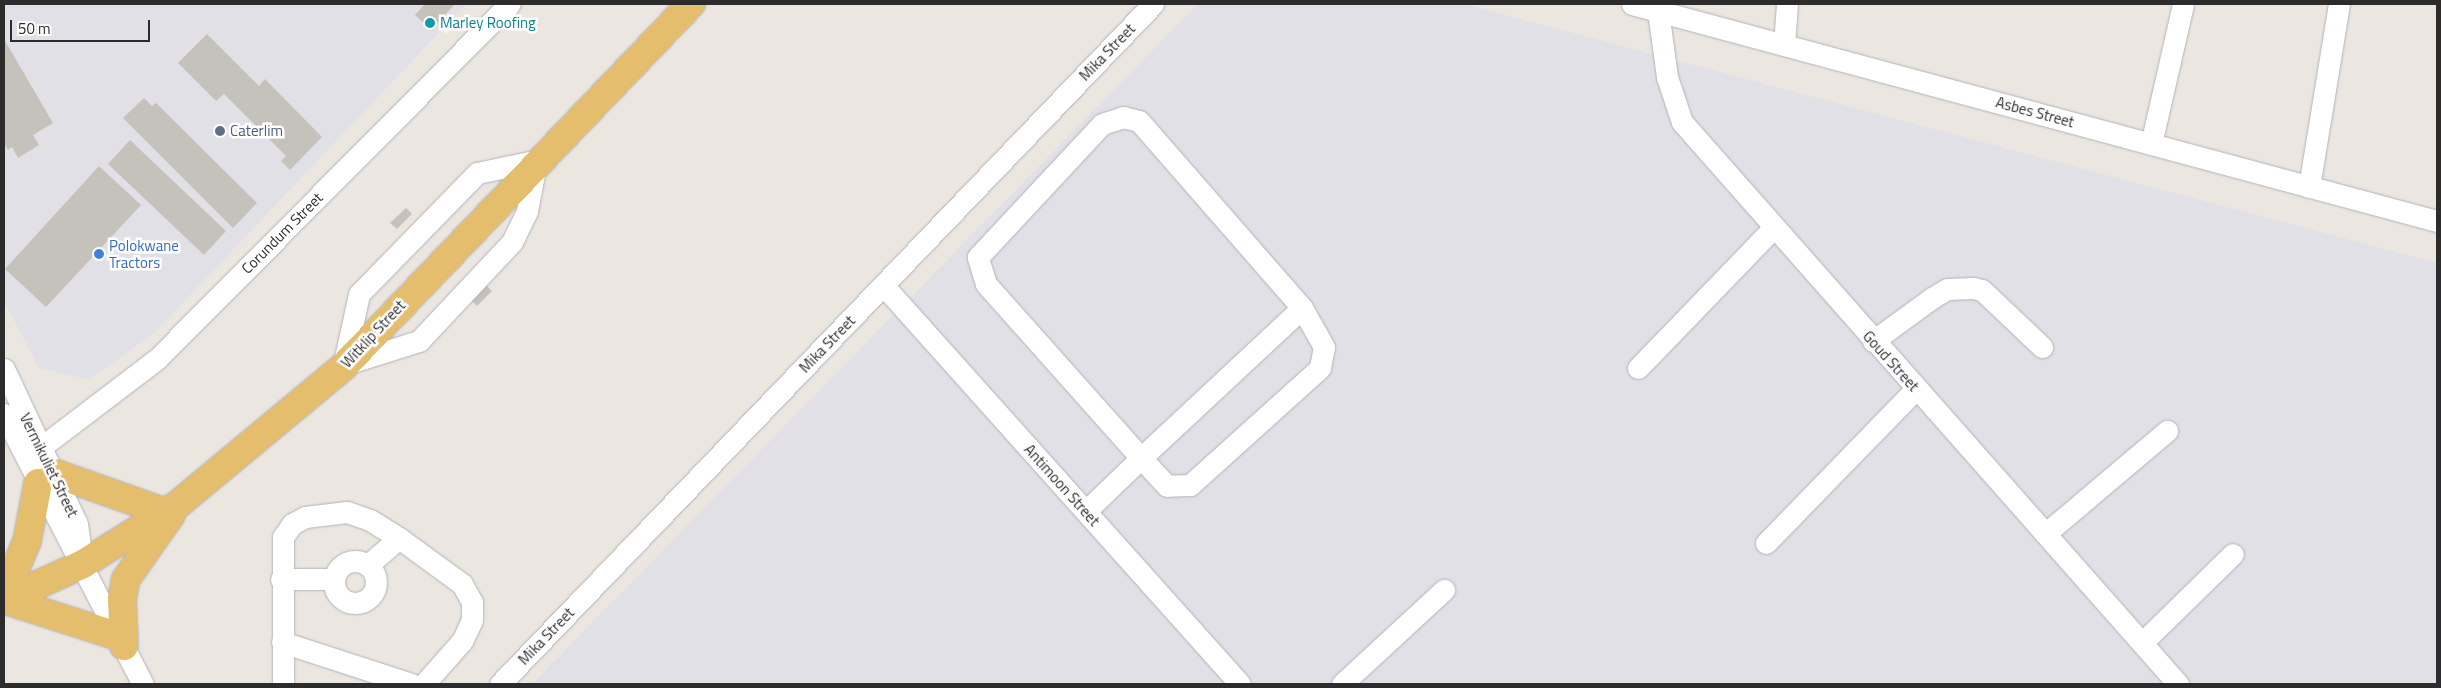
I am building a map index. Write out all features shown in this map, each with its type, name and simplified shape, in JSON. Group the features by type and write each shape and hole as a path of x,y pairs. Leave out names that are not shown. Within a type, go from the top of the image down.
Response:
{"main road":[{"name":"Witklip Street","path":"4,599 83,564 170,508 345,366 537,161 692,4"},
{"path":"46,478 170,508 126,579 122,599 122,641 4,599 27,541 46,478"}],"street":[{"name":"Corundum Street","path":"40,448 158,358 510,4"},
{"name":"Mika Street","path":"500,684 1153,4"},
{"name":"Asbes Street","path":"1632,4 2437,221"},
{"path":"1784,45 1787,4"},
{"path":"2151,144 2183,4"},
{"path":"2309,187 2339,4"},
{"name":"Goud Street","path":"1658,11 1667,77 1682,122 1773,228 2178,684"},
{"path":"1123,116 1140,121 1302,308 1320,335 1324,347 1320,368 1190,485 1167,486 1141,458 986,284 978,268 983,247 1102,124 1123,116"},
{"path":"537,161 527,211 512,242 419,341 404,348 345,366 359,294 477,174 537,161"},
{"path":"1638,368 1773,228"},
{"name":"Antimoon Street","path":"883,286 1240,684"},
{"path":"1874,341 1947,289 1965,287 1982,290 2042,347"},
{"path":"1086,511 1302,308"},
{"name":"Vermikuliet Street","path":"4,369 40,448 46,478"},
{"path":"1766,543 1916,389"},
{"name":"Vermikuliet Street","path":"4,414 77,524 83,564 143,684"},
{"path":"2045,534 2168,431"},
{"path":"283,684 281,579 283,537 292,524 305,517 347,512 370,520 399,538 462,584 473,610 462,641 424,684"},
{"path":"334,579 347,562 368,565 399,538"},
{"path":"2142,643 2233,554"},
{"path":"334,579 342,599 363,602 376,585 368,565"},
{"path":"281,579 334,579"},
{"path":"1342,684 1444,590"},
{"path":"282,642 411,684"}],"shaded area":[{"path":"4,4 466,4 154,333 89,380 39,368 4,301"},
{"path":"1198,4 1464,4 2437,263 2437,684 532,684"}],"building":[{"name":"Marley Roofing","path":"425,4 455,4 431,30 415,15"},
{"path":"207,34 259,86 265,79 322,137 290,170 281,161 286,156 224,94 216,101 178,63"},
{"path":"4,39 53,123 33,135 39,145 18,158 12,147 8,150 4,143"},
{"path":"144,98 152,106 156,103 257,203 233,228 123,118"},
{"path":"130,140 226,231 204,255 108,164"},
{"path":"99,166 141,205 46,307 5,269"},
{"path":"406,208 412,214 397,229 390,223"},
{"path":"485,284 492,291 477,306 470,299"}],"place":[{"name":"Marley Roofing","path":"430,23"},
{"name":"Caterlim","path":"220,131"},
{"name":"Polokwane Tractors","path":"99,254"}]}
